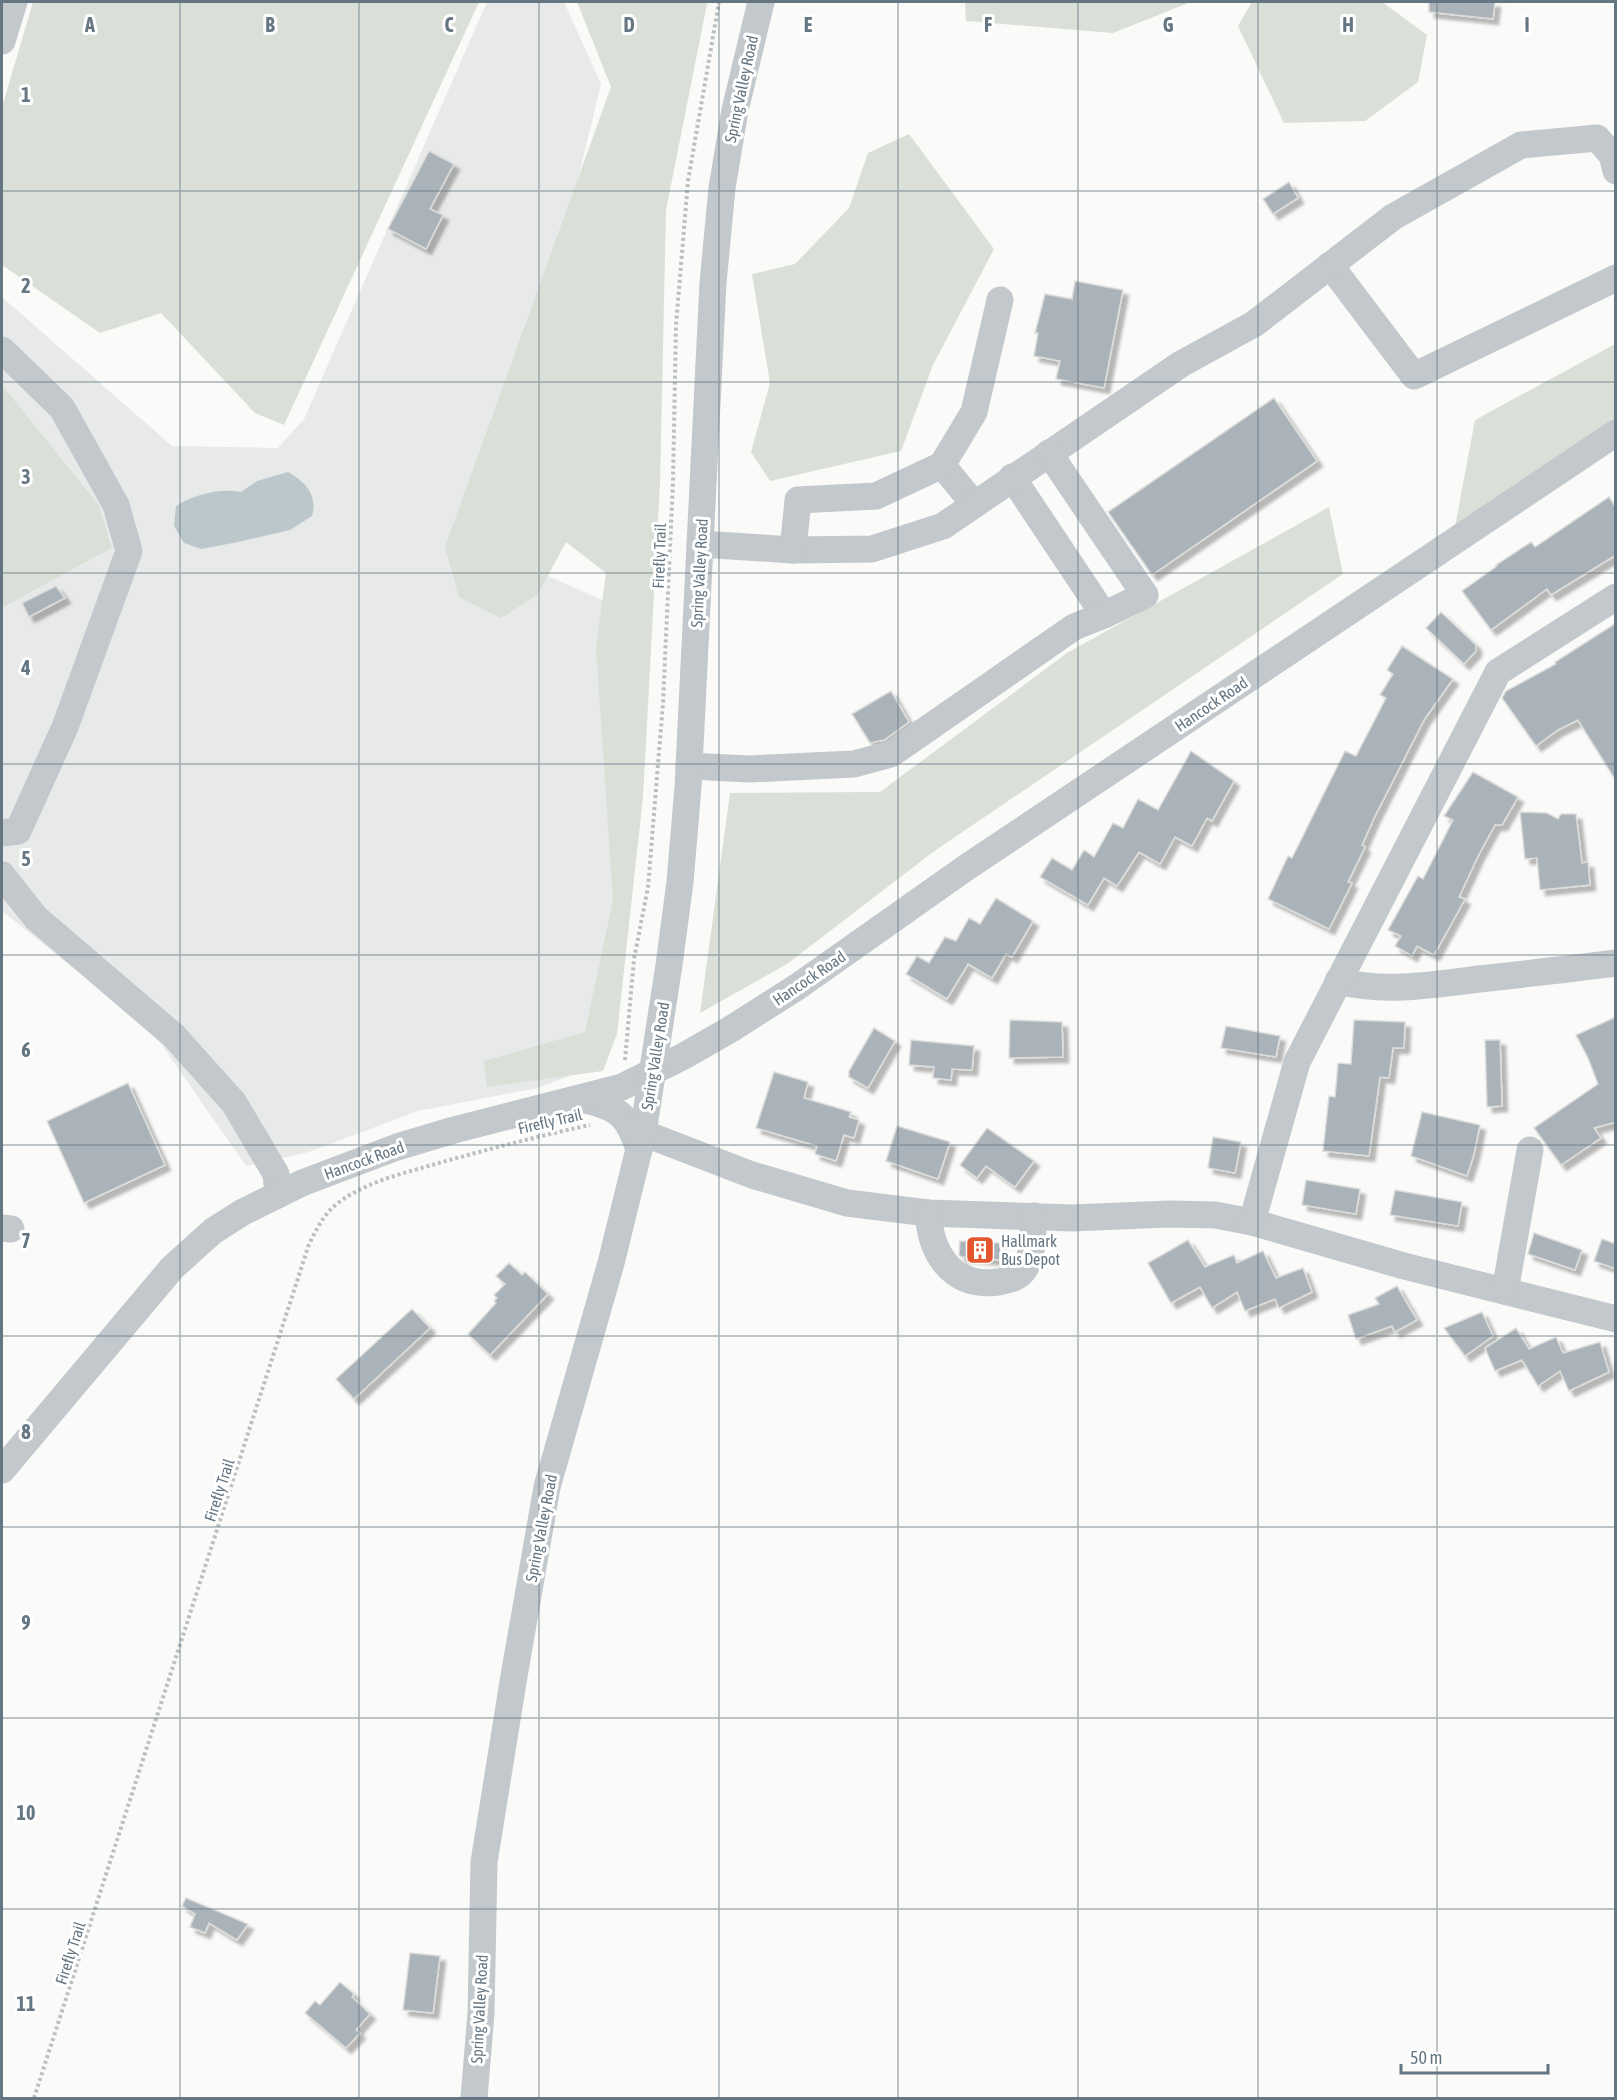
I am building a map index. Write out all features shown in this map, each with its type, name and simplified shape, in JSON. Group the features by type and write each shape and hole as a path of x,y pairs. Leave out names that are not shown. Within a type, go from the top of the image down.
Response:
{"street":[{"path":"2,41 14,2"},
{"name":"Spring Valley Road","path":"474,2098 481,2013 484,1862 514,1676 548,1487 611,1263 641,1142 680,882 689,766 713,283 722,188 735,110 761,2"},
{"path":"700,544 793,550 872,549 943,526 1181,364 1254,324 1393,217 1521,145 1597,138 1612,155 1616,171"},
{"path":"1330,265 1414,376 1616,278"},
{"path":"793,550 798,500 876,496 942,465 974,412 1000,300"},
{"path":"2,350 62,408 116,505 129,551 65,727 18,831 2,833"},
{"name":"Hancock Road","path":"2,1470 172,1268 213,1231 243,1212 302,1183 397,1148 454,1130 622,1087 731,1029 797,987 967,867 1616,434"},
{"path":"689,766 749,769 854,764 891,754 1074,627 1145,595 1048,453"},
{"path":"942,465 974,504"},
{"path":"1012,477 1104,615"},
{"path":"1252,1222 1297,1062 1498,672 1616,597"},
{"path":"2,875 36,918 174,1036 234,1103 276,1174 278,1195"},
{"path":"1338,981 1359,987 1433,984 1616,963"},
{"path":"582,1099 604,1104 616,1110 641,1142 847,1203 928,1214 1072,1218 1169,1214 1215,1215 1252,1222 1404,1266 1616,1319"},
{"path":"1505,1291 1530,1150"},
{"path":"928,1214 935,1248 945,1263 958,1276 991,1283 1011,1280 1024,1271 1030,1253 1034,1216"}],"path":[{"name":"Firefly Trail","path":"624,1066 634,959 648,887 663,703 673,494 676,325 688,181 719,2"},
{"name":"Firefly Trail","path":"34,2098 309,1244 321,1220 336,1204 358,1190 404,1173 505,1144 615,1118 616,1110"},
{"path":"982,1262 984,1232"}],"shaded area":[{"path":"33,2 479,2 284,425 255,413 161,313 100,333 2,265 2,107"},
{"path":"487,2 564,2 601,84 578,179 477,544 642,618 632,861 586,1070 538,1088 418,1111 309,1152 246,1166 152,1031 2,911 2,608 112,548 99,505 2,385 2,297 172,446 278,448 304,419"},
{"path":"577,2 709,2 666,210 660,484 643,797 617,1034 603,1071 487,1087 484,1061 585,1032 613,900 596,647 606,573 566,542 538,594 501,618 459,597 445,547 611,87"},
{"path":"965,2 1191,2 1113,33 966,21"},
{"path":"1252,2 1382,2 1427,35 1418,82 1365,121 1284,123 1238,26"},
{"path":"909,134 994,249 933,365 901,451 770,481 751,452 770,383 752,274 795,264 849,208 868,153"},
{"path":"1615,344 1615,419 1454,532 1475,420"},
{"path":"2,385 99,505 112,548 2,608"},
{"path":"288,472 305,485 313,502 312,516 290,530 201,549 184,543 174,526 176,506 183,502 216,492 241,492 257,481"},
{"path":"1329,507 1343,574 933,852 787,964 700,1013 730,793 880,792 1067,653"}],"building":[{"path":"1429,2 1495,2 1493,19 1429,12"},
{"path":"429,151 454,164 430,209 443,215 426,249 388,229"},
{"path":"1289,182 1298,198 1273,214 1263,199"},
{"path":"1075,281 1123,290 1104,388 1056,379 1060,361 1034,356 1038,333 1035,333 1045,294 1072,299"},
{"path":"1274,398 1317,461 1152,575 1108,512"},
{"path":"1609,497 1616,508 1616,555 1551,595 1547,589 1491,630 1462,591 1531,542 1535,547"},
{"path":"56,586 65,598 29,617 22,603"},
{"path":"1441,612 1476,645 1476,651 1464,664 1426,628"},
{"path":"1616,623 1616,781 1578,720 1558,730 1536,746 1502,698 1506,691 1556,664 1555,662"},
{"path":"1402,646 1453,679 1424,720 1375,816 1362,845 1365,847 1348,882 1352,883 1329,929 1268,899 1288,856 1292,858 1345,751 1356,756 1386,698 1380,695 1393,674 1387,670"},
{"path":"891,691 909,722 884,740 870,743 852,714"},
{"path":"1191,751 1234,781 1212,821 1207,818 1192,846 1175,837 1160,864 1139,852 1117,886 1104,878 1088,905 1040,877 1052,858 1072,870 1084,850 1094,857 1113,823 1123,828 1138,799 1158,810"},
{"path":"1473,772 1518,797 1502,825 1495,825 1478,856 1459,897 1465,899 1434,955 1417,946 1412,956 1395,946 1401,936 1388,930 1418,876 1423,879 1453,820 1444,816"},
{"path":"1520,812 1547,813 1558,819 1561,814 1576,814 1582,863 1588,862 1590,885 1540,890 1537,858 1525,859"},
{"path":"996,898 1033,921 1012,957 1006,954 992,978 968,964 947,999 906,974 917,956 929,963 945,937 956,941 969,918 980,924"},
{"path":"1616,1017 1616,1122 1594,1128 1601,1138 1561,1165 1534,1128 1598,1084 1576,1035"},
{"path":"1010,1020 1062,1022 1063,1057 1009,1058"},
{"path":"1354,1020 1405,1022 1404,1048 1393,1048 1389,1078 1380,1077 1369,1156 1323,1151 1329,1096 1335,1097 1338,1063 1351,1064"},
{"path":"1226,1026 1280,1036 1276,1057 1221,1048"},
{"path":"874,1028 895,1041 868,1088 849,1077 849,1071"},
{"path":"911,1040 974,1046 972,1070 952,1069 951,1080 933,1078 934,1067 909,1065"},
{"path":"1485,1040 1500,1040 1502,1106 1487,1107"},
{"path":"774,1072 808,1082 804,1098 851,1112 849,1117 859,1120 854,1138 844,1135 836,1161 815,1154 817,1146 756,1128"},
{"path":"128,1083 165,1165 84,1203 47,1121"},
{"path":"1422,1112 1480,1125 1467,1176 1411,1156"},
{"path":"897,1126 950,1142 938,1179 886,1161"},
{"path":"987,1128 1034,1161 1015,1187 986,1166 977,1178 960,1165"},
{"path":"1213,1137 1241,1142 1235,1173 1208,1168"},
{"path":"1306,1180 1360,1189 1356,1214 1302,1205"},
{"path":"1395,1190 1462,1202 1458,1226 1390,1215"},
{"path":"1534,1233 1582,1250 1575,1270 1528,1254"},
{"path":"1602,1239 1616,1244 1616,1269 1594,1261"},
{"path":"1188,1240 1205,1267 1234,1255 1237,1263 1263,1251 1276,1278 1303,1268 1312,1292 1279,1308 1275,1299 1245,1311 1237,1292 1212,1308 1200,1287 1171,1303 1148,1263"},
{"name":"Hallmark Bus Depot","path":"960,1241 1001,1243 1000,1260 962,1257 959,1255"},
{"path":"509,1263 522,1275 525,1272 548,1294 490,1355 468,1334 496,1303 494,1301 497,1298 494,1295 505,1284 496,1276"},
{"path":"1397,1286 1417,1320 1395,1332 1392,1326 1356,1339 1348,1315 1379,1304 1375,1298"},
{"path":"412,1309 430,1328 354,1399 336,1379"},
{"path":"1482,1312 1493,1336 1465,1356 1444,1328"},
{"path":"1516,1328 1529,1349 1556,1337 1563,1353 1600,1342 1609,1372 1569,1391 1560,1371 1538,1386 1522,1360 1495,1371 1485,1348"},
{"path":"186,1898 248,1924 237,1940 209,1923 205,1933 190,1927 195,1914 182,1906"},
{"path":"410,1953 440,1956 433,2013 403,2010"},
{"path":"340,1982 354,1994 352,1997 370,2014 356,2030 360,2033 346,2048 305,2013 315,2001 320,2005"}],"place":[{"name":"Hallmark Bus Depot","path":"980,1250"}]}
